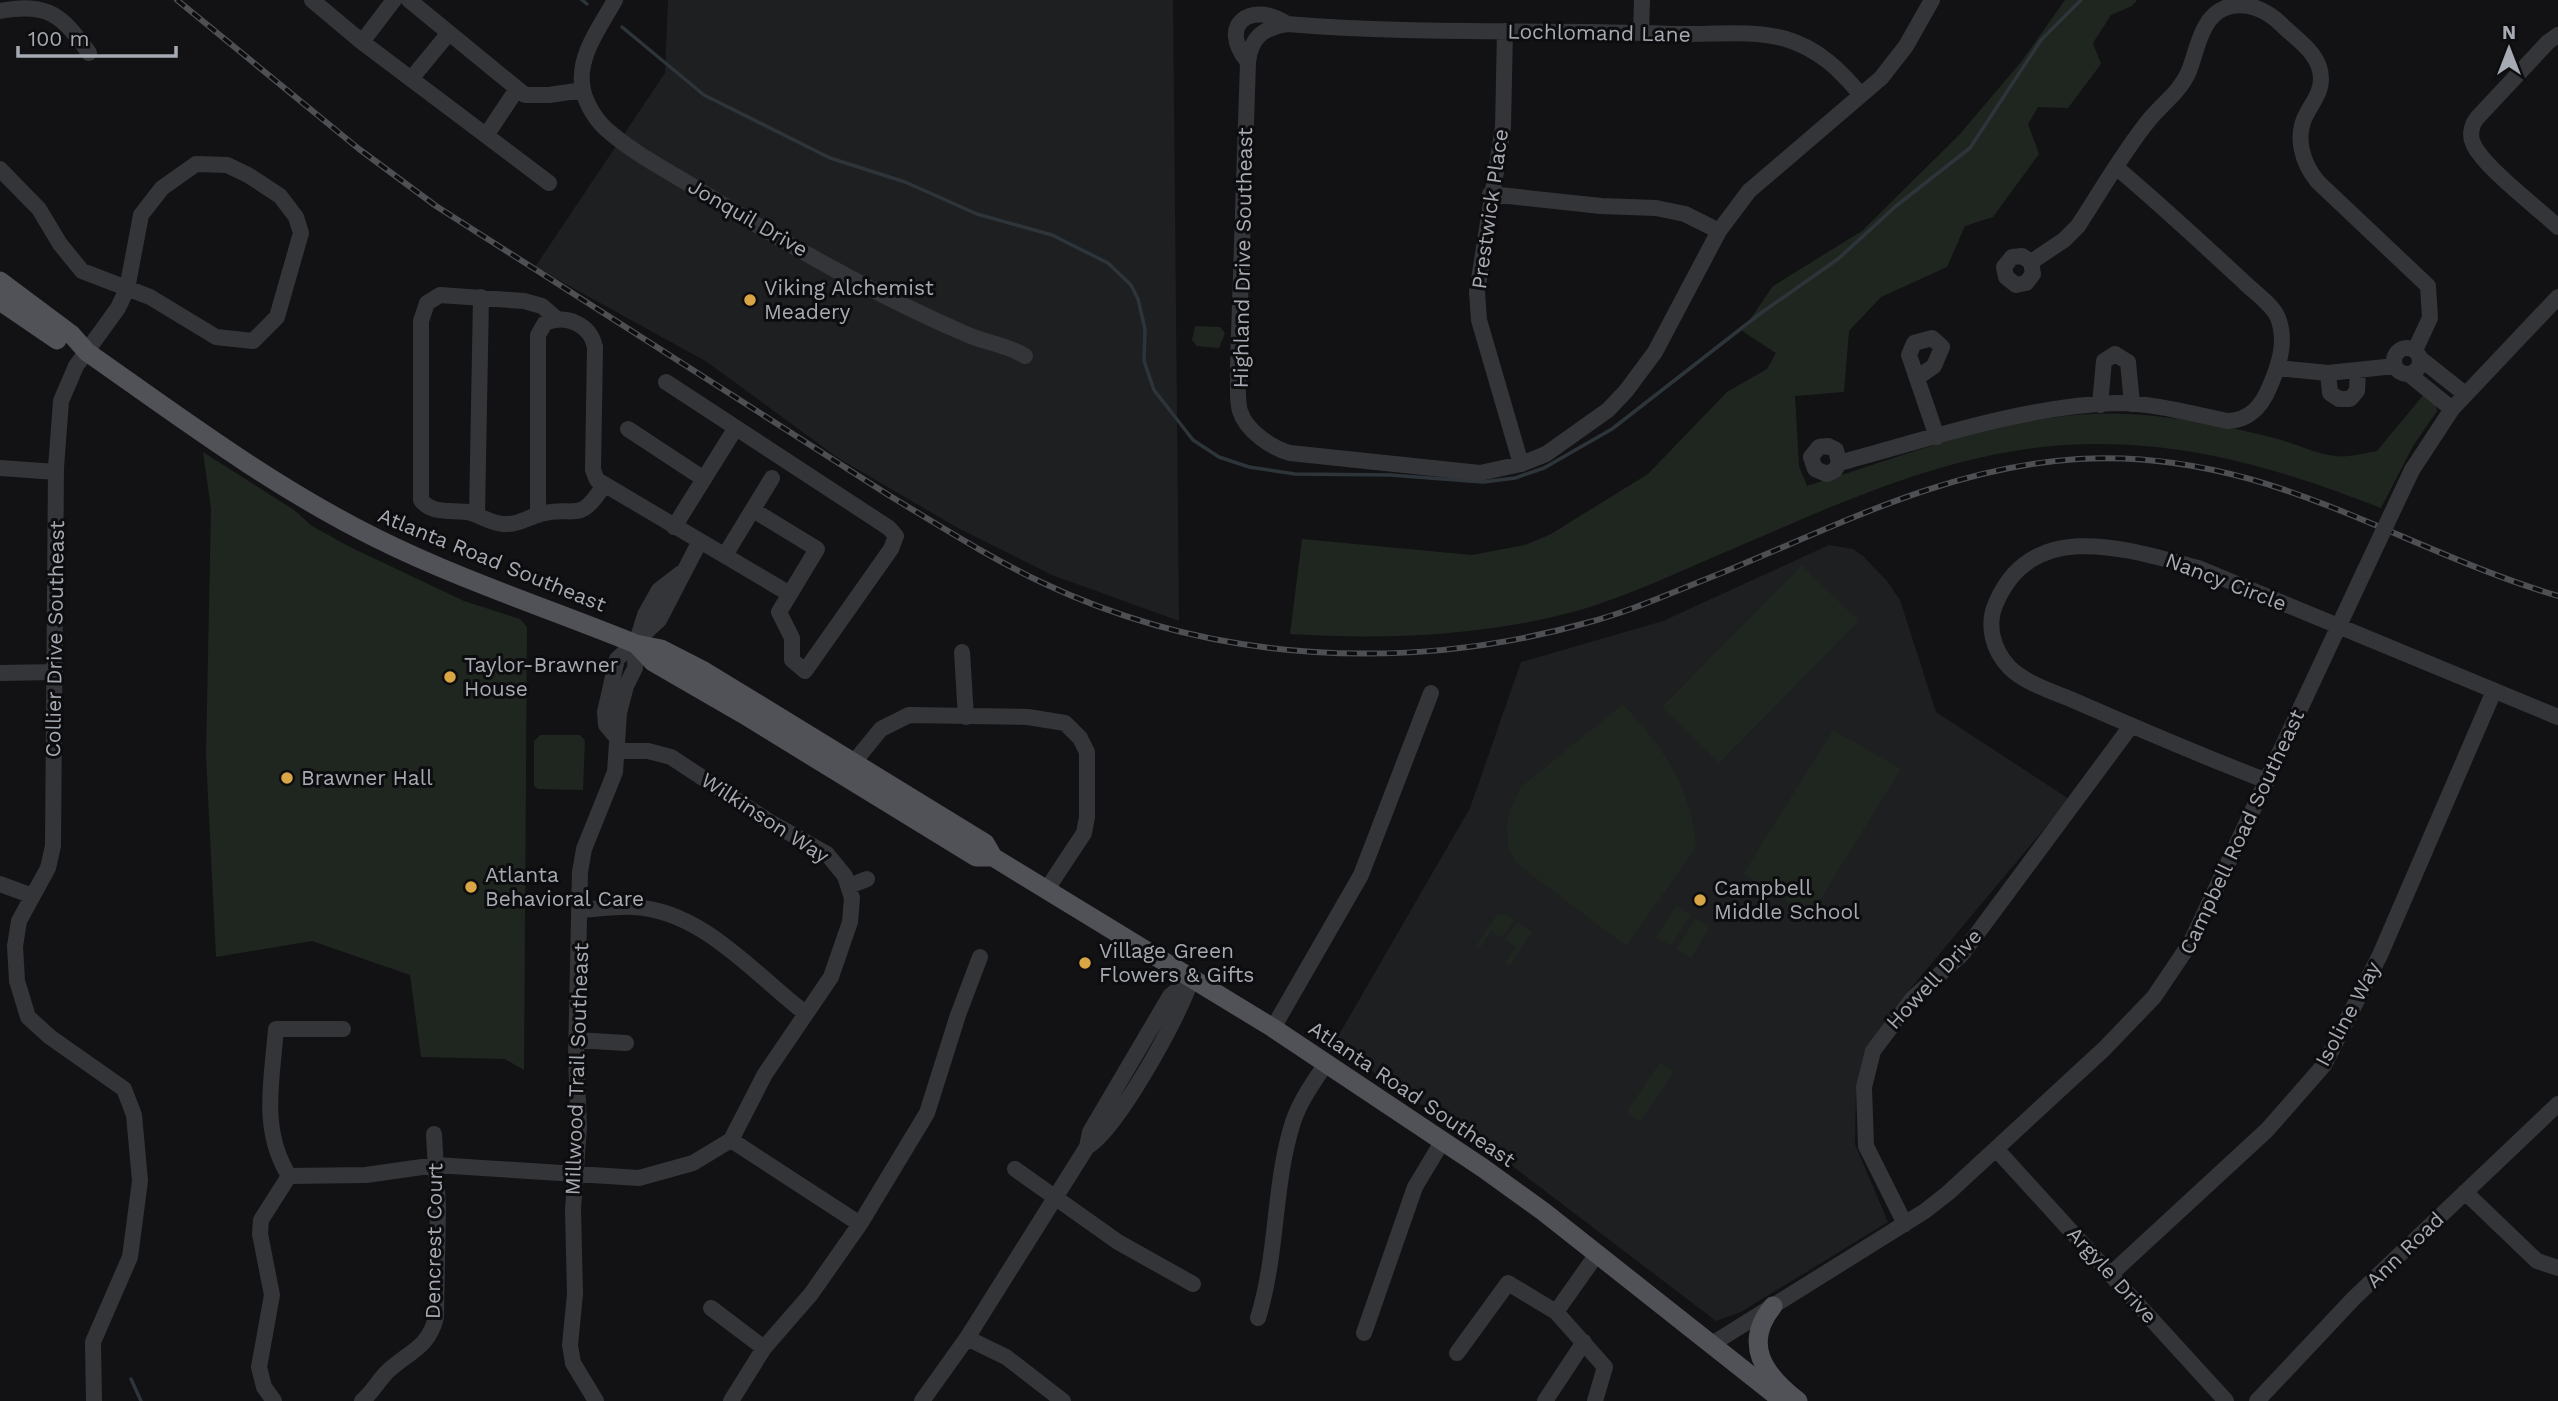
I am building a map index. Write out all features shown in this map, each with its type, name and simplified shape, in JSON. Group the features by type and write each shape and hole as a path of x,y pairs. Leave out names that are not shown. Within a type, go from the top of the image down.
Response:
{"main road":[{"name":"Atlanta Road Southeast","path":"0,281 71,334 87,352 262,473 344,522 461,577 636,644 661,649 704,671 985,843 993,857 1273,1028 1514,1190 1712,1344 1776,1399"},
{"name":"Atlanta Road Southeast","path":"0,301 64,345 87,352"},
{"name":"Atlanta Road Southeast","path":"636,644 653,662 976,857 993,857"},
{"path":"1773,1306 1760,1321 1758,1352 1767,1371 1798,1401"}],"street":[{"path":"312,0 362,42 549,183"},
{"path":"362,42 394,0"},
{"path":"409,0 517,89 534,97 583,90 583,65 589,47 615,0"},
{"path":"1641,32 1642,0"},
{"name":"Highland Drive Southeast","path":"1316,25 1271,26 1258,34 1249,47 1238,365 1240,412 1262,439 1275,449 1290,453 1480,473 1521,464 1546,454 1608,410 1655,352 1719,231 1749,191 1861,95 1892,64 1932,0"},
{"path":"2031,262 2064,240 2078,226 2150,119 2177,92 2189,71 2194,49 2213,17 2223,8 2250,6 2272,14 2315,56 2319,67 2321,79 2317,96 2302,126 2301,150 2307,167 2318,181 2428,286 2430,318 2418,354 2419,368 2410,374"},
{"path":"0,11 41,8 55,14 72,28 89,53"},
{"path":"1248,62 1238,50 1235,39 1236,26 1244,15 1258,9 1268,10 1287,24"},
{"name":"Lochlomand Lane","path":"1316,25 1783,38 1809,47 1827,59 1861,95"},
{"name":"Prestwick Place","path":"1505,32 1503,127 1490,194 1477,292 1479,320 1521,464"},
{"path":"411,79 448,34"},
{"path":"2558,35 2548,41 2484,110 2466,135 2485,159 2558,227"},
{"path":"487,134 517,89"},
{"name":"Jonquil Drive","path":"583,90 586,102 605,128 638,152 744,218 886,297 969,336 1011,347 1025,356"},
{"path":"0,169 39,209 82,271 175,310 216,337 253,341 277,317 301,233 296,217 279,196 248,176 227,165 197,164 162,188 141,215 127,289"},
{"path":"1839,463 2028,415 2100,405 2132,404 2241,420 2254,413 2277,368 2282,336 2277,316 2220,260 2117,168"},
{"path":"1490,194 1601,206 1656,208 1685,214 1719,231"},
{"name":"Collier Drive Southeast","path":"94,1401 93,1342 130,1257 140,1181 134,1115 124,1089 50,1037 27,1017 17,981 15,946 19,921 30,895 45,874 52,853 56,472 61,401 74,370 118,308 127,289"},
{"path":"604,485 593,503 580,511 538,514 511,524 496,523 477,515 435,509 421,500 421,321 424,308 436,295 481,297 542,306 557,319 579,324 593,337 593,470 597,480 699,543 725,555 788,593"},
{"path":"477,515 481,297"},
{"name":"Campbell Road Southeast","path":"1712,1344 1905,1224 1948,1193 2104,1049 2167,980 2190,945 2412,470 2452,409 2558,297"},
{"path":"538,514 538,335 545,323 557,319"},
{"path":"2452,409 2410,374 2401,373 2395,366 2397,352 2405,348 2418,354 2465,394"},
{"path":"2100,405 2104,361 2115,354 2127,362 2132,404"},
{"path":"2277,368 2328,373 2395,366"},
{"path":"2328,373 2330,393 2344,400 2350,399 2357,391 2358,371"},
{"path":"1917,377 1937,437"},
{"path":"666,382 889,528 896,536 891,550 805,671 792,660 792,638 779,612 788,593 817,549 753,510"},
{"path":"628,429 704,479"},
{"path":"674,527 735,429"},
{"path":"0,468 56,472"},
{"path":"725,555 772,478"},
{"path":"617,744 606,725 605,701 617,659 659,620 681,573 699,543"},
{"name":"Nancy Circle","path":"2267,781 2131,726 2020,676 1997,649 1991,626 1995,605 2008,583 2028,563 2046,554 2082,544 2121,548 2199,568 2558,717"},
{"path":"636,644 645,615 660,590 681,573"},
{"path":"962,652 966,717"},
{"path":"0,673 55,672"},
{"name":"Isoline Way","path":"2111,1274 2267,1130 2324,1065 2380,955 2494,691"},
{"path":"1273,1028 1364,869 1431,693"},
{"path":"854,762 881,729 896,719 909,715 1052,719 1065,723 1080,738 1087,752 1087,817 1084,832 1047,889"},
{"name":"Howell Drive","path":"1905,1224 1866,1146 1864,1087 1873,1051 1912,999 1962,954 2131,726"},
{"name":"Wilkinson Way","path":"617,744 671,757 770,822 827,854 837,864 849,886"},
{"name":"Millwood Trail Southeast","path":"596,1401 573,1363 570,1345 575,1294 573,1209 579,1127 576,1040 579,893 584,849 615,772 617,744"},
{"path":"289,1176 366,1175 436,1165 639,1178 693,1163 731,1140 765,1074 831,976 853,910 849,886 867,879"},
{"path":"0,884 30,895"},
{"path":"580,910 635,907 674,916 698,927 805,1013"},
{"path":"731,1401 764,1348 811,1294 860,1224 933,1100 958,1015 981,957"},
{"path":"922,1401 967,1338 1087,1147 1090,1132 1170,996 1191,979"},
{"path":"289,1176 277,1156 270,1134 268,1105 276,1029 343,1029"},
{"path":"576,1040 626,1043"},
{"path":"1258,1318 1272,1259 1284,1158 1294,1120 1325,1065"},
{"name":"Ann Road","path":"2258,1401 2354,1298 2558,1104"},
{"name":"Dencrest Court","path":"362,1401 390,1369 418,1350 433,1331 436,1317 434,1134"},
{"path":"731,1140 860,1224"},
{"path":"1364,1333 1415,1187 1442,1142"},
{"name":"Argyle Drive","path":"1997,1150 2226,1401"},
{"path":"1016,1169 1118,1242 1194,1284"},
{"path":"274,1401 264,1387 259,1367 272,1295 260,1234 261,1220 289,1176"},
{"path":"2465,1192 2538,1261 2558,1268"},
{"path":"1551,1309 1593,1251"},
{"path":"1457,1353 1508,1283 1551,1309 1605,1367 1595,1401"},
{"path":"711,1308 764,1348"},
{"path":"967,1338 1006,1357 1063,1401"},
{"path":"1545,1401 1584,1342"}],"shaded area":[{"path":"668,0 1173,0 1179,621 1052,575 956,527 838,458 707,362 535,267 665,73"},
{"path":"2065,0 2137,0 2132,6 2111,15 2093,43 2101,64 2068,108 2038,107 2028,124 2039,154 1993,217 1965,226 1947,267 1881,297 1849,331 1844,392 1795,396 1799,466 1807,486 1965,436 2047,418 2087,414 2145,415 2201,422 2274,438 2327,455 2351,456 2377,451 2425,393 2435,402 2437,411 2413,446 2381,508 2274,471 2202,454 2128,445 2089,444 2038,448 1987,456 1890,484 1637,590 1573,612 1503,626 1433,634 1290,634 1302,539 1472,555 1525,545 1551,534 1648,474 1727,392 1767,369 1776,353 1742,331 1773,286 1862,231 1960,134 2021,62"},
{"path":"1195,326 1220,327 1225,333 1219,348 1197,346 1192,340"},
{"path":"203,452 294,510 312,526 350,547 464,601 520,619 527,627 524,1070 505,1059 421,1057 410,975 312,941 216,957 206,755 211,509"},
{"name":"Campbell Middle School","path":"1829,545 1853,549 1863,556 1887,581 1900,600 1936,712 2069,799 1901,1000 1867,1048 1856,1089 1855,1144 1888,1222 1741,1312 1716,1321 1511,1165 1333,1045 1470,808 1521,662 1663,621"},
{"path":"1802,565 1859,621 1719,763 1662,707"},
{"path":"1623,704 1651,736 1682,787 1689,806 1696,848 1626,946 1516,863 1508,847 1507,827 1510,810 1521,787"},
{"path":"1833,730 1901,769 1810,916 1743,874"},
{"path":"540,735 580,735 585,740 583,790 538,789 534,786 534,741"},
{"path":"1677,905 1691,915 1671,946 1656,937"},
{"path":"1506,914 1514,920 1502,938 1491,931 1480,948 1476,946 1496,916"},
{"path":"1696,918 1710,927 1691,958 1676,949"},
{"path":"1517,922 1532,932 1510,966 1505,963 1516,947 1505,940"},
{"path":"1660,1062 1674,1072 1640,1122 1626,1113"}],"waterway":[{"path":"582,0 587,4"},
{"path":"622,27 704,95 830,158 905,182 977,214 1052,235 1108,263 1131,285 1138,299 1145,329 1144,361 1154,390 1193,440 1219,457 1249,467 1295,474 1390,475 1483,482 1515,478 1544,468 1612,429 1761,313 1838,259 1896,206 1970,148 2041,40 2081,0"},
{"path":"131,1379 141,1401"}],"railway":[{"path":"177,0 359,149 436,206 890,496 984,552 1043,583 1108,610 1174,630 1242,644 1311,652 1380,653 1449,649 1518,639 1586,623 1637,607 1850,519 1938,486 2030,464 2078,459 2145,460 2208,469 2268,484 2497,575 2558,596"}],"place":[{"name":"Viking Alchemist Meadery","path":"750,300"},
{"name":"Taylor-Brawner House","path":"450,677"},
{"name":"Brawner Hall","path":"287,778"},
{"name":"Atlanta Behavioral Care","path":"471,887"},
{"name":"Campbell Middle School","path":"1700,900"},
{"name":"Village Green Flowers & Gifts","path":"1085,963"}]}
